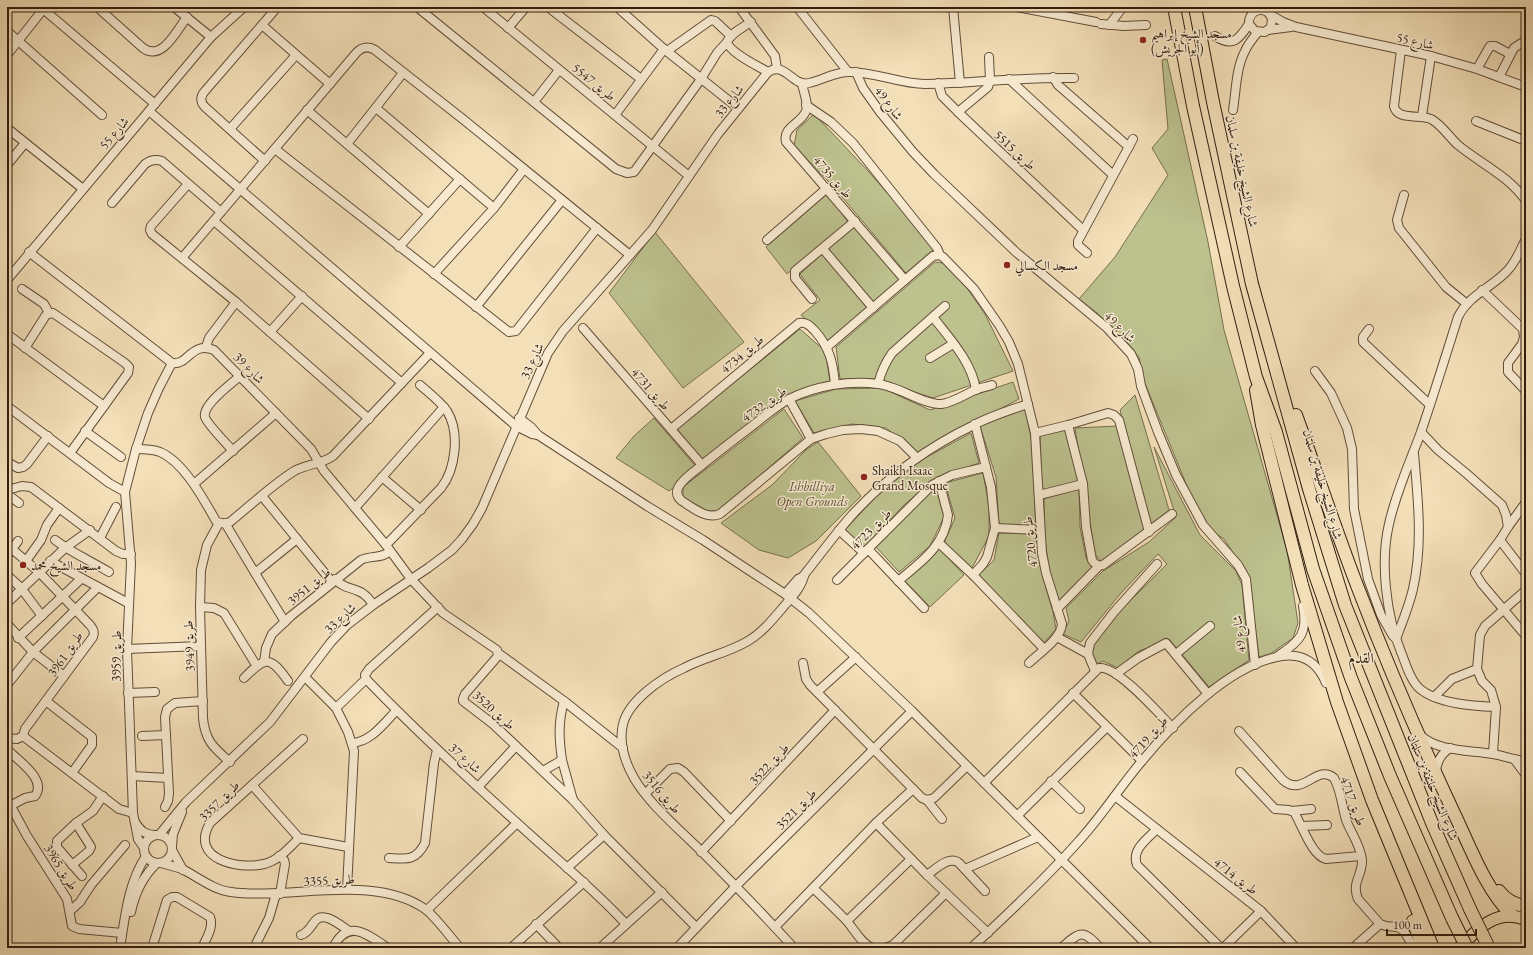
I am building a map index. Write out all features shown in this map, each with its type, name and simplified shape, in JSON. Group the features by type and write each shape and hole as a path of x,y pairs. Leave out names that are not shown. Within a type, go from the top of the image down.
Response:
{"highway":[{"path":"1174,7 1196,122 1233,286 1256,377 1276,432 1313,569 1351,678 1390,776 1452,918 1467,948"},
{"name":"شارع الشيخ خليفة بن سلمان","path":"1195,7 1213,102 1252,284 1309,489 1346,605 1429,815 1470,909 1489,948"},
{"path":"1265,329 1358,588 1418,734 1495,895 1504,908 1521,917"},
{"path":"1256,377 1257,401 1260,419 1302,585 1337,702 1372,800 1433,948"},
{"path":"1477,860 1505,898 1512,903 1526,906"},
{"path":"1397,862 1398,879 1423,948"}],"main road":[{"path":"1459,948 1484,924 1494,920 1521,917"}],"street":[{"path":"97,7 143,48 152,52 159,51 164,47 187,18"},
{"path":"174,7 211,37"},
{"name":"شارع 55","path":"7,280 211,37 244,7"},
{"path":"417,7 616,169 627,173 634,172 653,147 701,79 717,53 729,39 750,22"},
{"name":"طريق 5547","path":"483,7 689,176"},
{"path":"508,28 526,7"},
{"path":"548,7 641,79"},
{"path":"617,7 627,10 666,50 738,108"},
{"path":"739,7 775,56 777,69"},
{"name":"شارع 49","path":"798,7 852,72 880,112 912,152 928,169 1018,253 1107,328 1131,354 1138,369 1141,386 1158,432 1180,482 1203,525 1238,565 1246,579 1255,665"},
{"path":"953,7 963,83"},
{"path":"1019,7 1102,24 1124,26 1146,25"},
{"path":"1102,24 1123,7"},
{"path":"1215,36 1225,42 1235,41 1240,37 1249,22 1254,11 1258,10 1265,11 1272,23 1268,30 1258,32 1252,30 1249,22 1248,7"},
{"path":"7,55 44,8 155,104"},
{"path":"265,161 203,105 201,100 202,95 274,11"},
{"name":"شارع 55","path":"1265,11 1283,22 1296,27 1431,56 1526,86"},
{"path":"615,115 641,79 666,50 711,20 715,21 729,39 733,51 768,72 773,69 782,70 802,83 809,83 837,74 852,72 916,83 963,83 1053,77 1074,78"},
{"path":"262,25 330,84"},
{"name":"شارع 55","path":"1268,30 1296,27"},
{"path":"7,31 102,116"},
{"path":"1232,110 1242,56 1258,32"},
{"path":"1499,77 1514,48 1526,40"},
{"path":"1477,70 1490,46 1495,46 1510,54"},
{"path":"182,258 357,52 365,48 375,50 464,120 630,255"},
{"path":"1401,50 1394,109 1400,115 1422,116 1437,123 1461,147 1506,179 1516,188 1526,201"},
{"path":"230,129 296,55"},
{"path":"1422,116 1431,56"},
{"path":"958,112 984,91 990,81 989,57"},
{"path":"534,102 559,70"},
{"name":"شارع 33","path":"157,835 186,802 230,762 270,722 331,642 347,625 373,604 428,568 452,550 474,524 548,353 554,343 634,252 662,216 738,108 768,72"},
{"path":"347,144 403,73"},
{"path":"1053,77 1058,85 1129,147"},
{"path":"1009,79 1113,175"},
{"path":"802,83 806,105"},
{"name":"طريق 5515","path":"938,83 942,96 1083,230"},
{"name":"طريق 4735","path":"806,105 805,113 788,130 785,138 788,144 905,280"},
{"name":"طريق 4720","path":"806,105 831,122 852,143 937,248 936,256 974,289 1009,342 1018,364 1035,433 1040,530 1046,573 1062,624 1061,631 1057,637"},
{"path":"376,108 494,208"},
{"path":"307,110 429,214"},
{"path":"149,111 430,353 518,422 529,433 538,435 788,596 827,629 912,711 1150,948"},
{"path":"1476,121 1526,141"},
{"path":"7,128 83,189"},
{"path":"1088,253 1077,243 1133,139"},
{"path":"7,165 25,143"},
{"path":"275,149 507,332 516,331 597,228"},
{"path":"112,203 145,164 150,160 156,160 162,161 221,212"},
{"path":"434,274 494,208 524,169"},
{"path":"400,247 460,179"},
{"path":"188,184 150,228 152,234 236,302 369,419"},
{"path":"766,240 827,188"},
{"path":"1404,194 1397,220 1398,228 1446,287 1467,304"},
{"path":"476,307 562,200"},
{"path":"214,221 402,383"},
{"path":"812,299 794,275 795,271 855,221"},
{"path":"1396,640 1388,600 1385,574 1385,549 1389,524 1430,405 1458,317 1467,304 1482,290 1503,275 1510,267 1526,239"},
{"path":"823,249 872,308"},
{"path":"29,252 172,363 179,362 200,348 206,347 208,340 236,302"},
{"path":"827,347 905,280 936,256"},
{"path":"22,289 44,304 49,313"},
{"path":"1482,290 1523,329 1524,337 1522,344 1508,364 1508,372 1526,391"},
{"path":"270,332 302,296"},
{"path":"878,384 885,362 892,353 946,306"},
{"path":"25,348 49,313"},
{"path":"49,313 56,314 128,366 128,373 70,453"},
{"path":"933,317 971,371 976,390"},
{"name":"طريق 4734","path":"670,429 799,324 803,323 811,326 827,347 832,361 835,384"},
{"name":"طريق 4731","path":"583,328 702,465"},
{"path":"1369,329 1363,337 1363,342 1430,405"},
{"path":"7,334 104,406"},
{"path":"930,358 953,344"},
{"name":"شارع 39","path":"206,347 214,350 311,449 327,475 388,548 411,579 438,607"},
{"name":"طريق 3949","path":"230,762 216,751 209,741 204,724 200,607 202,562 210,538 225,523 297,470 329,459 337,453 430,353"},
{"name":"طريق 3959","path":"145,852 138,839 133,813 127,649 131,554 126,492 136,449 153,401 172,363"},
{"path":"1315,371 1331,393 1347,428 1352,449 1354,509 1368,579 1381,615 1396,640 1415,683 1420,689 1434,697 1458,703 1496,707"},
{"path":"233,451 207,421 205,413 208,405 240,376"},
{"name":"طريق 4732","path":"811,439 716,516 706,515 681,500 677,495 676,490 679,484 702,465 774,408 789,399 807,392 835,384 878,384 900,390 934,404 945,403 992,385"},
{"path":"388,548 420,510 442,488 451,470 455,443 454,432 449,415 444,407 420,385"},
{"path":"789,399 811,439 844,430 861,429 878,431 900,441 917,458"},
{"name":"طريق 3516","path":"794,948 660,810 635,780 629,768 623,748 621,738 622,724 628,712 639,698 654,686 683,668 732,650 749,640 769,623 788,596 802,582 804,575 839,530 879,489 917,458 944,440 975,424 1028,404"},
{"path":"7,406 109,483 126,492"},
{"path":"355,508 444,407"},
{"path":"194,484 276,413"},
{"path":"1035,433 1108,413 1117,417 1149,532"},
{"path":"973,575 987,557 995,528 991,487 975,424"},
{"path":"1068,425 1084,484 1086,527 1096,563"},
{"path":"85,431 121,457"},
{"path":"1421,432 1438,450 1502,505 1506,515 1508,527"},
{"path":"7,462 18,468 25,466 48,436"},
{"path":"136,449 153,450 167,456 194,484 216,521 225,523 285,622"},
{"path":"1396,640 1414,587 1419,542 1419,508 1414,451"},
{"name":"طريق 4723","path":"837,580 926,490 939,481 952,475 986,467"},
{"path":"382,476 420,510"},
{"path":"898,581 925,559 939,543 948,515 939,481"},
{"path":"1039,495 1084,484"},
{"path":"7,490 22,486 31,487 120,554 131,554"},
{"path":"7,494 19,503"},
{"path":"262,496 334,581 343,586 363,592 373,604"},
{"path":"1526,502 1500,540 1475,571 1477,578 1526,636"},
{"path":"100,538 116,507"},
{"path":"26,561 41,540 47,525 59,508"},
{"path":"1096,563 1103,565 1172,514"},
{"path":"995,528 1040,530"},
{"path":"7,603 50,561 90,530"},
{"path":"839,530 866,551 924,608"},
{"path":"255,573 297,539"},
{"path":"55,540 65,548 109,572"},
{"path":"1500,540 1526,574"},
{"path":"10,553 18,541"},
{"path":"939,543 973,575 1044,649"},
{"name":"طريق 3951","path":"264,662 266,648 270,638 285,622 361,560 381,556 388,548"},
{"name":"طريق 3961","path":"10,553 26,561 39,572 76,609 94,630 93,637 25,729 23,736"},
{"path":"50,561 128,603"},
{"path":"1057,609 1096,563"},
{"path":"1095,671 1088,654 1088,646 1095,634 1157,564"},
{"path":"7,575 21,588 42,616"},
{"path":"18,638 82,578"},
{"name":"طريق 4719","path":"1062,860 1091,827 1142,761 1208,694 1234,676 1275,657 1296,644 1302,633 1305,622 1302,585"},
{"path":"7,685 10,676 32,652 98,587"},
{"path":"1493,754 1496,707 1491,690 1482,681 1477,669 1480,635 1482,630 1526,590"},
{"path":"200,607 214,608 224,613 256,666"},
{"path":"336,708 366,679 365,675 369,669 438,607 455,621 494,647 498,653 564,701 623,748"},
{"path":"7,624 32,652 64,676"},
{"path":"1176,654 1210,626"},
{"path":"1029,663 1057,637 1088,654"},
{"path":"1116,674 1126,666 1164,644 1168,644 1208,694"},
{"path":"127,649 201,646"},
{"name":"طريق 3520","path":"498,653 498,656 465,694 463,698 465,703 492,724 574,800 604,835 696,927"},
{"name":"طريق 4719","path":"1275,657 1295,655 1309,660 1320,669 1337,702"},
{"path":"817,692 856,657"},
{"path":"244,678 256,666 264,662 269,662 276,665 288,681"},
{"path":"803,663 806,679 817,692 922,798 928,800 942,818"},
{"path":"984,783 1099,668 1103,668 1116,674 1128,683 1173,728"},
{"path":"1434,697 1452,679 1477,669"},
{"path":"305,677 336,708 348,732 354,751 347,889"},
{"name":"شارع 37","path":"366,679 396,711 437,750 567,868 606,901 626,924"},
{"path":"128,693 155,692"},
{"path":"1073,693 1142,761"},
{"path":"46,701 92,737 93,742 91,748 72,773"},
{"path":"165,807 169,797 165,713 169,706 175,703 203,701"},
{"path":"564,701 560,715 559,731 562,760 574,800"},
{"name":"طريق 3522","path":"701,852 732,821 835,710"},
{"path":"352,743 369,738 396,711"},
{"name":"طريق 3521","path":"677,948 735,887 873,748 912,711"},
{"path":"1017,816 1107,727"},
{"name":"طريق 4717","path":"1239,731 1289,785 1300,785 1324,774 1330,775 1334,778 1347,821 1362,856"},
{"path":"1418,734 1436,745 1526,761"},
{"path":"142,736 166,735"},
{"path":"7,738 16,739 23,736 115,806 122,807 133,813 143,832 167,838 183,870"},
{"name":"طريق 3357","path":"252,784 299,838 286,851 266,864 238,866 218,859 211,854 206,847 204,833 210,823 252,784 303,739"},
{"path":"478,787 516,746"},
{"path":"1437,776 1436,770 1439,760 1445,751 1450,748"},
{"path":"389,858 408,859 421,851 425,843 434,763 437,750"},
{"path":"9,803 35,796 37,794 38,784 35,777 10,752"},
{"path":"1514,759 1526,775"},
{"path":"543,771 562,760"},
{"path":"928,800 934,798 967,766"},
{"path":"646,793 667,772 674,768 678,768 684,772 732,821"},
{"path":"1240,772 1275,810 1287,809 1292,811 1311,809"},
{"path":"132,776 168,778"},
{"path":"1051,782 1080,808"},
{"path":"775,927 876,823 913,789"},
{"path":"82,876 56,844 57,841 76,823 93,811 103,796"},
{"name":"طريق 4714","path":"1115,796 1261,911 1296,948"},
{"name":"شارع 33","path":"172,848 177,821 186,802"},
{"name":"طريق 3965","path":"9,803 27,836 67,899 70,911 70,923 76,929 122,933"},
{"path":"1292,811 1317,854 1321,858 1326,860 1362,856 1362,868 1355,884 1356,894 1361,903 1380,924 1401,928 1407,934 1414,948"},
{"path":"427,910 517,822"},
{"path":"72,865 91,847 76,823"},
{"path":"876,823 988,933"},
{"path":"1302,826 1327,825"},
{"path":"1157,829 1135,853 1137,865 1222,948 1261,911"},
{"path":"120,948 128,900 136,874 148,840 157,835"},
{"path":"567,868 604,835"},
{"path":"965,869 1038,837"},
{"path":"299,838 348,847"},
{"path":"70,911 80,902 91,885 125,845"},
{"path":"125,948 132,907 137,892 145,875 159,863 168,858 172,848"},
{"path":"145,852 152,862 159,863"},
{"path":"254,948 269,918 278,894 285,864 284,860 279,856"},
{"path":"847,921 911,859"},
{"path":"928,875 951,860 957,861 985,890"},
{"path":"971,948 1062,860"},
{"name":"طريق 3355","path":"159,863 183,870 209,885 229,892 278,894 347,889 380,892 402,898 427,910 460,948"},
{"path":"511,948 584,882"},
{"path":"813,888 847,921 864,941 874,948"},
{"path":"600,948 662,892"},
{"path":"885,948 893,945 946,893"},
{"path":"152,948 167,900 172,897 183,901 210,917 212,922 211,926 202,948"},
{"path":"301,935 305,934 317,919 322,917 328,918 349,931 363,932 388,948"},
{"path":"536,924 559,948"},
{"path":"1353,948 1380,924"},
{"path":"333,948 341,935 349,931"},
{"path":"1061,948 1080,934 1085,934 1090,937 1100,948"}],"green space":[{"path":"1167,59 1208,242 1224,330 1287,550 1298,623 1293,638 1270,654 1259,657 1249,577 1224,539 1203,525 1144,381 1139,357 1126,341 1097,313 1079,299 1115,257 1168,175 1152,148 1168,129 1162,60"},
{"path":"814,114 869,172 935,248 906,273 832,185 794,146 797,130"},
{"path":"827,194 848,222 787,274 766,247"},
{"path":"855,226 900,280 873,304 828,249"},
{"path":"655,232 744,342 683,388 609,293"},
{"path":"822,254 870,310 829,341 801,315 820,300 800,274"},
{"path":"935,262 950,264 985,314 1013,371 933,398 874,379 840,379 836,347"},
{"path":"800,329 825,351 830,381 781,399 702,460 677,429"},
{"path":"1013,382 1019,399 917,453 886,428 852,424 814,433 795,401 836,389 882,388 930,410"},
{"path":"1135,395 1169,510 1151,524 1120,410"},
{"path":"784,409 803,438 719,511 708,511 683,497 683,487"},
{"path":"1025,409 1032,442 1036,527 999,525 996,477 980,426"},
{"path":"654,418 698,469 669,491 616,458 634,436"},
{"path":"1118,426 1129,474 1145,531 1101,562 1095,554 1075,428"},
{"path":"1066,430 1083,481 1042,491 1040,436"},
{"path":"971,433 979,463 937,477 904,505 863,549 845,530 887,485 925,458"},
{"name":"Ishbilliya Open Grounds","path":"818,442 861,496 816,541 788,558 759,550 721,523 772,485 807,449"},
{"path":"1154,447 1200,535 1236,571 1242,585 1249,660 1209,687 1170,640 1139,651 1118,668 1103,661 1097,664 1088,646 1120,611 1167,564 1158,554 1121,593 1081,642 1063,634 1069,621 1066,608 1103,571 1149,542 1176,517"},
{"path":"983,473 989,507 989,536 972,568 944,543 955,518 945,483"},
{"path":"936,487 944,517 930,546 899,572 876,547"},
{"path":"1079,489 1080,527 1086,558 1093,569 1059,602 1050,574 1045,540 1044,499"},
{"path":"999,533 1036,534 1043,578 1053,612 1056,629 1043,644 978,576 994,560"},
{"path":"939,548 964,575 930,607 904,580 927,562"}],"place":[{"name":"مسجد الشيخ إبراهيم (أبو الجريش)","path":"1143,40"},
{"name":"مسجد الكسالي","path":"1007,265"},
{"name":"Shaikh Isaac Grand Mosque","path":"864,477"},
{"name":"مسجد الشيخ محمد","path":"23,565"}],"district":[{"name":"القدم","path":"1361,657"}]}
